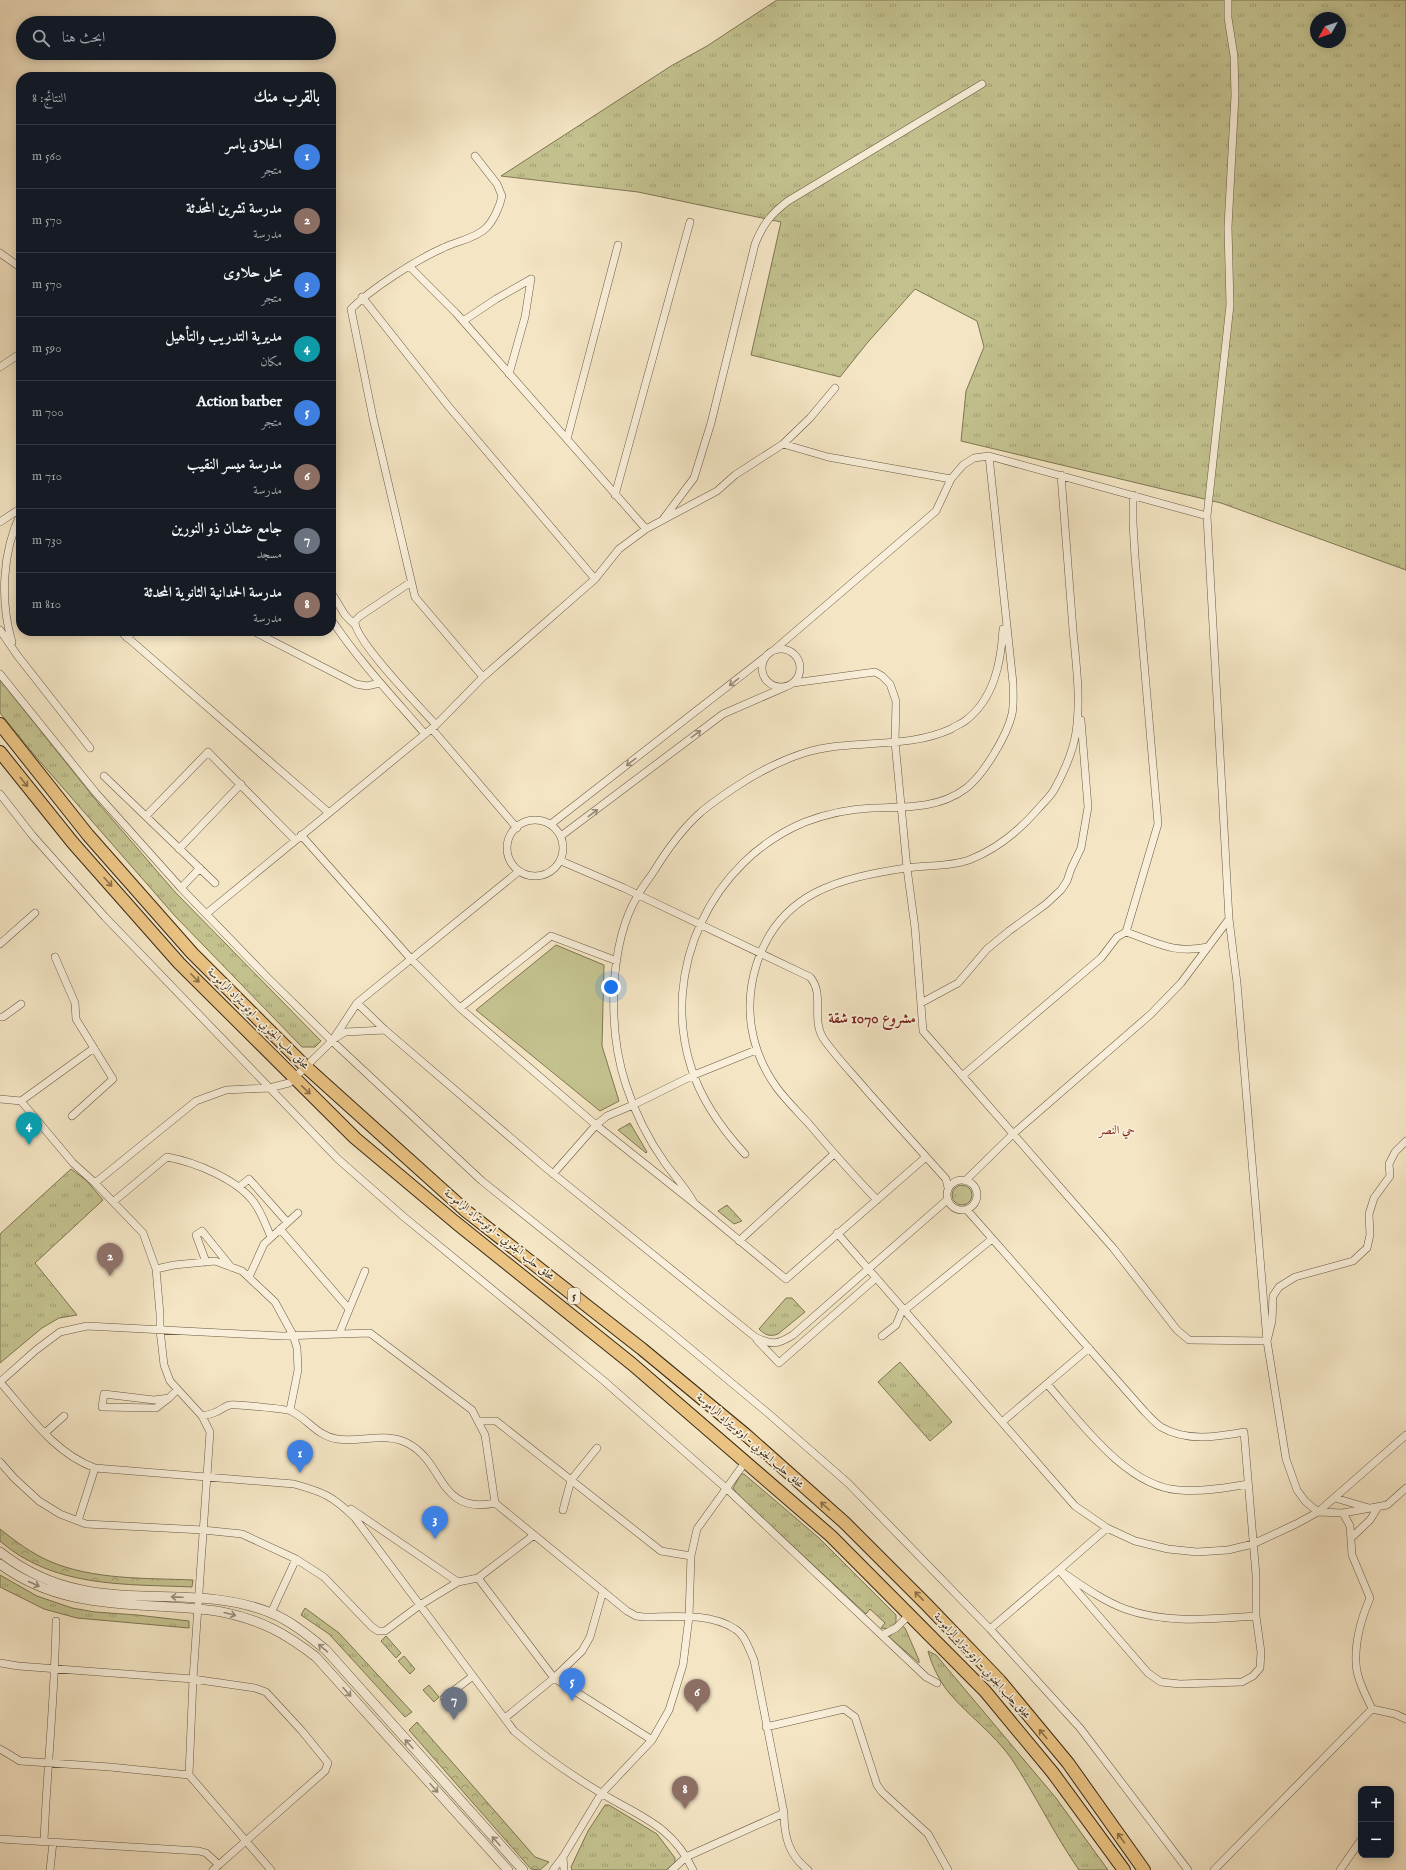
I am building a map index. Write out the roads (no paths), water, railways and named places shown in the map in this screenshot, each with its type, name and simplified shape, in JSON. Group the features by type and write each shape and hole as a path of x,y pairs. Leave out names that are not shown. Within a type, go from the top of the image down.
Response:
{"highway":[{"name":"محلق حلب الجنوبي - اوتوستراد الراموسة","path":"0,724 88,836 192,953 305,1066 466,1211 654,1359 746,1435 845,1524 926,1604 1000,1681 1068,1764 1144,1870"},
{"name":"محلق حلب الجنوبي - اوتوستراد الراموسة","path":"0,752 73,843 179,962 355,1138 455,1222 632,1364 831,1536 985,1691 1053,1773 1124,1870"}],"street":[{"path":"1228,0 1228,18 1234,56 1235,95 1228,227 1230,305 1207,516 1229,919 1237,983 1267,1342 1286,1459 1297,1490 1305,1501 1318,1512 1343,1513 1388,1505 1406,1488"},
{"path":"663,518 694,478 711,423 761,228 774,212 788,201 982,84"},
{"path":"475,156 500,189 502,196 495,214 486,229 468,239 444,247 410,267 362,297 351,309 373,418 415,597 484,677"},
{"path":"615,494 690,222"},
{"path":"567,439 618,245"},
{"path":"0,253 16,264"},
{"path":"410,267 463,321 646,529"},
{"path":"463,321 496,299 531,279 525,317 509,374"},
{"path":"362,297 449,407 595,579"},
{"path":"0,367 16,356"},
{"path":"206,914 328,812 434,727 484,677 595,579 619,549 663,518 691,506 717,491 735,475 783,444 810,418 835,388"},
{"path":"783,444 798,450 828,457 951,479"},
{"path":"550,824 774,650 936,511 951,479 963,464 974,458 989,456 1207,516"},
{"path":"745,1154 722,1128 709,1109 694,1075 685,1045 682,1022 682,999 684,977 689,954 700,924 718,893 732,875 760,849 785,832 820,818 849,810 902,808 934,804 955,796 973,783 1003,737 1012,714 1013,683 1004,610 989,456"},
{"path":"921,1003 958,983 987,949 1009,930 1046,904 1061,890 1067,881 1081,848 1088,806 1061,475"},
{"path":"962,1076 1101,958 1117,937 1126,932 1158,824 1134,557 1132,524 1134,495"},
{"path":"0,522 16,511"},
{"path":"16,524 13,530 2,586 4,615 10,638 17,655"},
{"path":"412,582 355,620 357,631 371,651 517,828"},
{"path":"336,600 345,615 355,625"},
{"path":"694,1203 686,1187 666,1164 650,1139 633,1106 625,1084 618,1055 614,1025 613,995 617,961 622,936 638,895 681,832 701,812 750,778 776,764 804,753 833,747 895,742 936,735 964,722 984,702 998,670 1002,649 1004,610"},
{"path":"336,626 380,683 425,734"},
{"path":"0,630 17,655 90,748"},
{"path":"263,636 356,684 367,686 380,683"},
{"path":"127,638 328,812"},
{"path":"774,650 785,650 791,652 798,661 799,673 793,683"},
{"path":"764,658 762,670 767,682 779,687 785,687"},
{"path":"562,836 723,714 793,683 875,672 882,676 890,684 896,701 895,742 902,808 906,868 915,928 923,1031 1114,1249 1177,1330 1190,1340 1267,1342"},
{"path":"0,674 96,793 181,888 268,978 332,1041 482,1181 679,1339 769,1414 848,1483 990,1629 1080,1728 1188,1870"},
{"path":"876,1200 778,1090 762,1064 752,1035 749,1005 753,975 761,953 771,933 780,921 802,900 815,892 843,880 906,868 943,865 967,860 994,848 1009,838 1024,825 1053,792 1070,757 1076,731 1078,691"},
{"path":"146,816 208,752 295,840"},
{"path":"104,776 215,883"},
{"path":"179,849 241,784"},
{"path":"0,794 32,836 105,917 338,1159 404,1217 604,1381 726,1489 926,1677 937,1683"},
{"path":"529,820 536,820 550,824 562,836 564,851 561,862 553,871 546,875 529,876 518,872 509,861 507,849 511,833 529,820"},
{"path":"302,835 412,959 460,1008 596,1125 786,1279 926,1157"},
{"path":"561,862 638,895 802,972 816,984 818,995 817,1016 822,1036 838,1057 946,1179 948,1188 947,1200 794,1335 782,1342 768,1343 755,1337"},
{"path":"181,888 200,868"},
{"path":"332,1041 357,1003 518,872"},
{"path":"0,944 35,913"},
{"path":"965,1181 1013,1134 1150,1014 1181,983 1229,919"},
{"path":"1126,932 1159,945 1177,950 1192,950 1208,947"},
{"path":"460,1008 551,936 617,961"},
{"path":"55,957 75,1003 76,1019 113,1079 72,1116"},
{"path":"357,1003 384,1030 553,1174 755,1337 779,1363 876,1278"},
{"path":"0,1017 3,1017 21,1004"},
{"path":"95,1183 196,1101 226,1090 269,1088 289,1083 332,1041 345,1032 360,1030 384,1030"},
{"path":"0,1100 21,1101 94,1048"},
{"path":"553,1174 596,1125 607,1116 633,1106 694,1075 756,1050"},
{"path":"21,1101 73,1163 95,1183 143,1233 156,1269 164,1365 170,1380 177,1390 202,1416 210,1432 193,1679 189,1774 271,1870"},
{"path":"1267,1342 1272,1321 1273,1296 1279,1287 1295,1276 1353,1262 1367,1248 1370,1235 1369,1214 1374,1198 1390,1176 1389,1164 1395,1152 1406,1141"},
{"path":"739,1241 834,1154"},
{"path":"113,1202 167,1157 183,1160 239,1187 254,1202 271,1237"},
{"path":"239,1187 249,1179 287,1222"},
{"path":"947,1200 955,1209 967,1210 974,1205 977,1194 975,1187 965,1181 954,1182 948,1188"},
{"path":"967,1210 1145,1412 1161,1427 1186,1436 1212,1437 1244,1432 1253,1544 1256,1616 1261,1652 1260,1668 1253,1676 1242,1682 1180,1684 1161,1682 1148,1673 1059,1570"},
{"path":"249,1277 264,1244 298,1213"},
{"path":"280,1229 349,1309"},
{"path":"206,1262 196,1235 202,1231 232,1267"},
{"path":"837,1233 1075,1506 1107,1528 1136,1541 1168,1549 1197,1552 1228,1550 1253,1544 1318,1512 1406,1435"},
{"path":"882,1336 896,1325 901,1313 992,1239"},
{"path":"156,1269 174,1265 215,1261 242,1271 275,1302 293,1335 297,1348 298,1370 290,1410"},
{"path":"339,1334 365,1271"},
{"path":"458,1582 338,1501 318,1490 294,1484 95,1468 79,1462 57,1447 0,1382 36,1350 60,1332 87,1326 293,1335 370,1333 472,1410 484,1435 495,1503 627,1611 636,1616 689,1617 720,1623 736,1629 745,1641 754,1660 784,1813 784,1832 792,1850 801,1864 808,1870"},
{"path":"1002,1422 1089,1348"},
{"path":"1047,1384 1111,1456 1133,1473 1155,1484 1177,1490 1202,1490 1248,1484"},
{"path":"169,1398 154,1400 104,1394 102,1407 156,1408 169,1398 177,1390"},
{"path":"202,1416 230,1405 290,1410 316,1430 331,1437 339,1439 378,1437 399,1439 409,1443 424,1455 453,1495 472,1505 483,1506 495,1503"},
{"path":"45,1433 64,1416"},
{"path":"478,1421 496,1421 661,1551 691,1556"},
{"path":"563,1510 571,1480 597,1448"},
{"path":"554,1870 601,1794 652,1740 669,1710 683,1665 689,1617 691,1556 698,1529 746,1461"},
{"path":"0,1462 14,1478 39,1501 60,1514 86,1524 203,1530 242,1534 296,1559 324,1577 372,1627 378,1631 385,1631 420,1605 458,1582 478,1578 534,1535"},
{"path":"78,1521 95,1468"},
{"path":"1335,1498 1375,1507"},
{"path":"338,1501 355,1518 514,1730 533,1748 601,1794 659,1826 674,1840 693,1870"},
{"path":"1351,1538 1370,1520 1375,1507"},
{"path":"1343,1513 1350,1526 1352,1555 1370,1598 1359,1625 1356,1663 1361,1682 1372,1709"},
{"path":"990,1629 1107,1528"},
{"path":"0,1552 32,1573 57,1584 106,1594 199,1598 228,1601 271,1613 304,1632 326,1650 523,1870"},
{"path":"271,1613 296,1559"},
{"path":"0,1564 29,1582 55,1593 80,1600 198,1609 228,1614 279,1630 316,1657 508,1870"},
{"path":"1059,1570 1098,1596 1125,1609 1172,1618 1193,1619 1256,1616"},
{"path":"478,1578 554,1678 652,1740"},
{"path":"504,1718 554,1678 582,1651 590,1637 603,1591"},
{"path":"882,1635 896,1628 906,1618"},
{"path":"44,1841 47,1763 55,1668 56,1621"},
{"path":"0,1663 193,1679 254,1688 266,1692 302,1731 328,1763 325,1771 213,1870"},
{"path":"444,1698 473,1676"},
{"path":"360,1705 368,1697"},
{"path":"766,1727 844,1709 850,1712 856,1717 877,1785 882,1792 928,1834 948,1870"},
{"path":"1372,1709 1395,1714 1406,1719"},
{"path":"1214,1870 1372,1709"},
{"path":"0,1749 20,1762 110,1767 189,1774"},
{"path":"672,1870 686,1857 784,1813"},
{"path":"0,1839 199,1851 206,1853 219,1865"},
{"path":"50,1870 53,1842"},
{"path":"1340,1870 1358,1844"},
{"path":"563,1857 564,1870"}],"place":[{"name":"مديرية التدريب والتأهيل","path":"29,1145"},
{"name":"مدرسة تشرين المحّدثة","path":"110,1276"},
{"name":"الحلاق ياسر","path":"300,1473"},
{"name":"محل حلاوى","path":"435,1539"},
{"name":"Action barber","path":"572,1701"},
{"name":"مدرسة ميسر النقيب","path":"697,1712"},
{"name":"جامع عثمان ذو النورين","path":"454,1720"},
{"name":"مدرسة الحمدانية الثانوية المحدثة","path":"685,1809"}],"district":[{"name":"مشروع 1070 شقة","path":"872,1018"},
{"name":"حي النصر","path":"1117,1130"}]}
